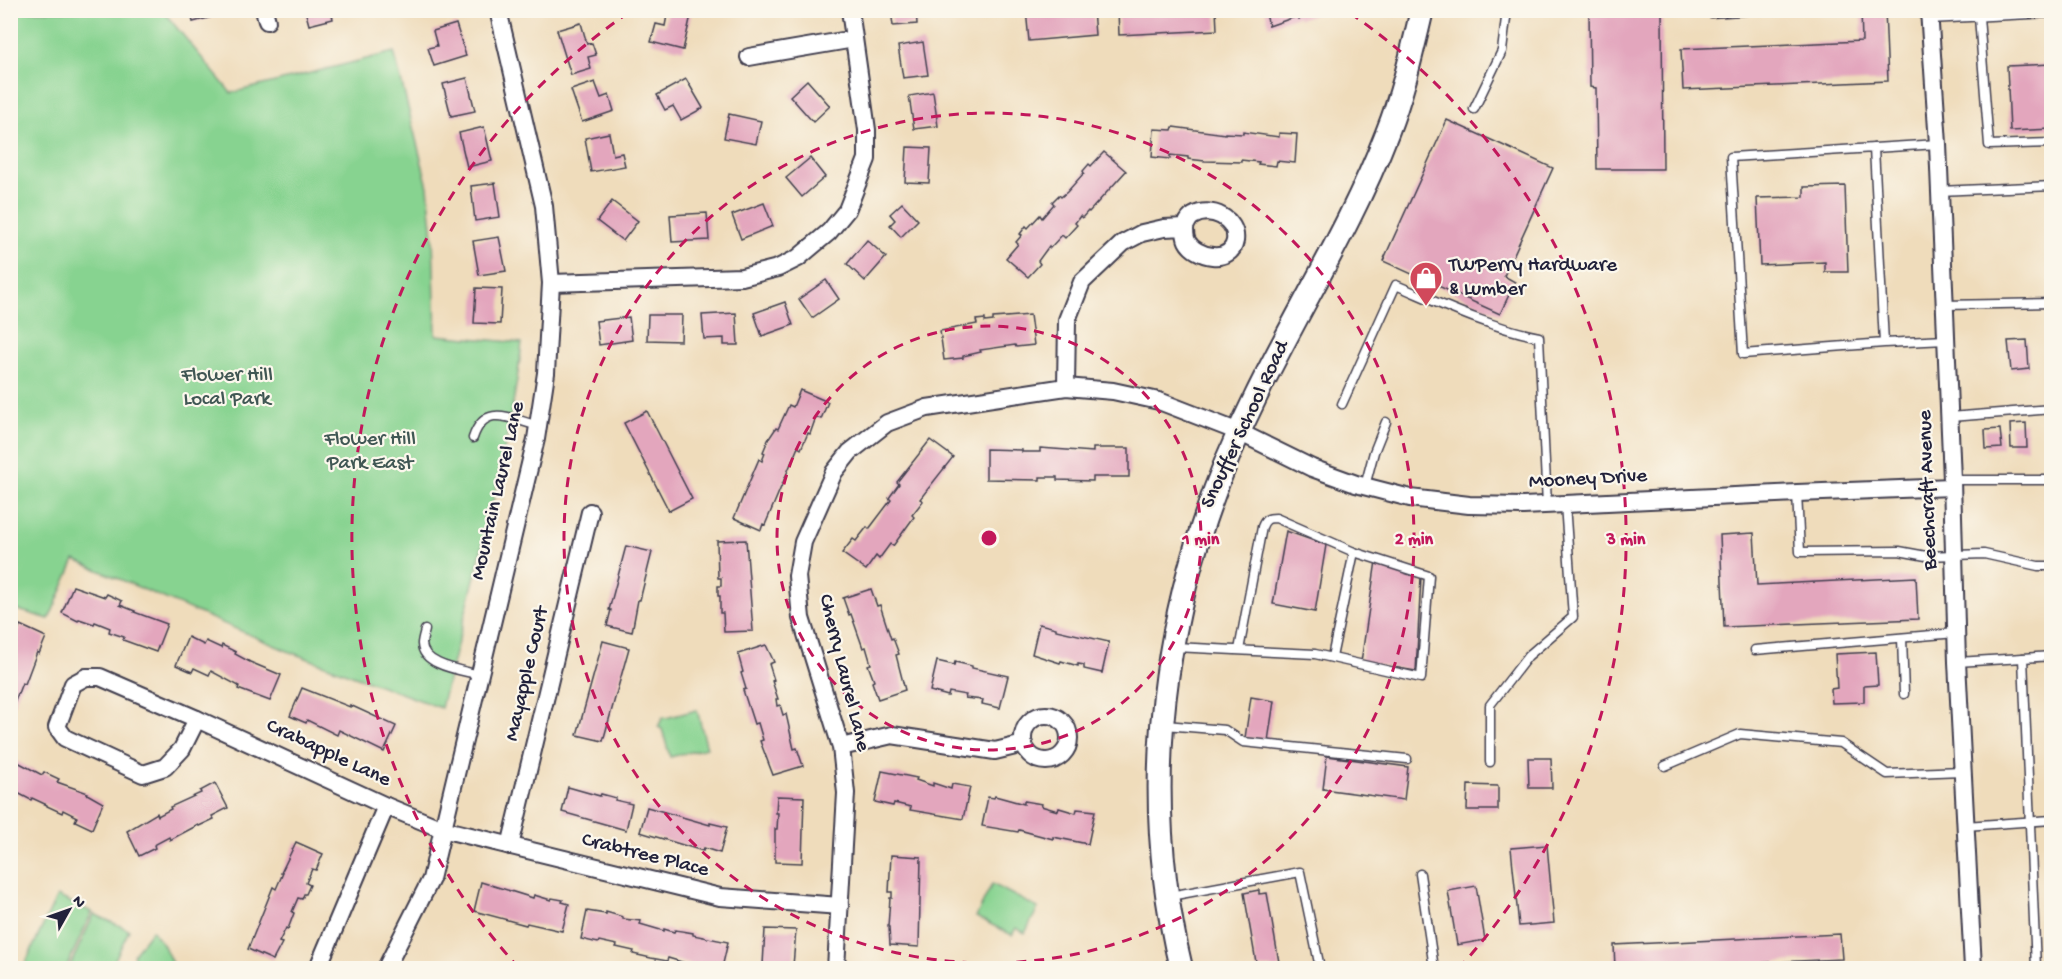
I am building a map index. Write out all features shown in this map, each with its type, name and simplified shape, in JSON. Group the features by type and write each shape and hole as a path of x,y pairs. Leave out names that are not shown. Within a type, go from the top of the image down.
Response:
{"main road":[{"name":"Snouffer School Road","path":"1180,969 1166,897 1161,831 1162,725 1171,646 1191,558 1203,519 1239,432 1372,169 1399,100 1422,10"}],"street":[{"name":"Mountain Laurel Lane","path":"386,969 431,879 539,426 546,373 550,283 544,206 498,10"},
{"path":"550,283 742,277 778,268 798,258 829,232 847,210 867,159 867,130 850,10"},
{"name":"Beechcraft Avenue","path":"1929,15 1938,144 1950,417 1957,662 1973,969"},
{"path":"749,57 854,39"},
{"path":"1066,387 1067,320 1082,282 1123,243 1142,233 1164,228 1185,227"},
{"name":"Cherry Laurel Lane","path":"836,969 846,794 842,747 801,618 797,576 803,542 834,472 850,452 887,423 927,408 1066,387 1113,391 1158,401 1239,432"},
{"name":"Mooney Drive","path":"1239,432 1312,468 1365,486 1410,498 1469,505 1547,505 1952,484"},
{"name":"Mayapple Court","path":"510,846 590,512"},
{"name":"Crabapple Lane","path":"197,719 182,749 165,768 143,774 65,738 57,727 73,684 86,677 100,677 197,719 386,806 442,828"},
{"path":"842,747 892,735 995,751 1024,744"},
{"path":"325,969 319,965 386,806"},
{"name":"Crabtree Place","path":"442,828 720,897 840,906"}],"lane":[{"path":"1474,109 1502,51 1507,10"},
{"path":"1711,13 1755,10"},
{"path":"1929,15 1979,17 2011,13 2052,13"},
{"path":"1979,17 1989,145 2052,144"},
{"path":"1938,144 1731,157 1743,354 1946,340"},
{"path":"1874,148 1884,343"},
{"path":"1939,191 2052,186"},
{"path":"1342,404 1396,285 1476,319 1511,331 1539,337 1547,505"},
{"path":"1944,305 2052,303"},
{"path":"1950,417 2052,409"},
{"path":"473,438 477,425 484,418 493,415 539,426"},
{"path":"1365,486 1374,452 1386,422"},
{"path":"1952,484 2052,480"},
{"path":"1797,492 1800,552 1899,551 1926,556 1984,554 2038,566 2052,566"},
{"path":"1490,762 1490,705 1528,657 1573,617 1565,504"},
{"path":"1171,646 1239,650 1315,654 1421,678 1429,576 1354,552 1276,518 1269,518 1264,522 1239,650"},
{"path":"1332,657 1354,552"},
{"path":"425,630 422,644 424,653 434,663 479,675"},
{"path":"1755,650 1956,633"},
{"path":"1902,638 1904,694"},
{"path":"1957,662 2052,656"},
{"path":"2023,658 2036,969"},
{"path":"1162,725 1224,730 1243,742 1407,759"},
{"path":"1665,766 1740,734 1841,743 1887,774 1962,771"},
{"path":"1965,826 2052,820"},
{"path":"1166,897 1300,872 1319,963"},
{"path":"1420,874 1434,969"}],"green space":[{"name":"Flower Hill Local Park","path":"10,11 163,11 231,93 394,52 428,187 433,238 436,335 522,343 498,481 441,708 290,652 75,560 49,619 11,608"},
{"path":"697,710 707,748 670,757 662,729 658,727 663,717"},
{"path":"992,884 1038,908 1025,933 1016,928 1012,935 976,917"},
{"path":"57,896 92,912 66,968 23,968"},
{"path":"94,914 129,930 111,968 69,968"},
{"path":"152,930 164,946 174,968 139,968 133,955"}],"building":[{"path":"190,10 215,10 216,16 193,22"},
{"path":"305,10 331,10 333,19 309,25"},
{"path":"668,10 691,15 683,50 651,42 656,24 665,26"},
{"path":"891,10 916,10 917,24 893,26"},
{"path":"1026,10 1093,10 1095,35 1029,41"},
{"path":"1118,10 1216,10 1217,30 1119,35"},
{"path":"1265,10 1326,11 1299,19 1298,16 1269,26"},
{"path":"1589,10 1662,10 1663,169 1597,169 1596,88 1590,87"},
{"path":"1861,10 1885,10 1888,81 1683,90 1681,49 1862,41"},
{"path":"581,23 587,44 592,43 596,55 588,57 591,69 571,75 557,30"},
{"path":"456,24 466,56 434,66 428,48 437,46 433,31"},
{"path":"923,42 928,75 903,78 898,46"},
{"path":"2052,64 2052,129 2010,131 2007,66"},
{"path":"467,78 475,111 451,116 443,84"},
{"path":"686,79 703,108 681,120 673,106 665,110 657,95"},
{"path":"807,80 830,106 813,122 790,96"},
{"path":"595,82 601,98 609,95 614,111 582,122 571,90"},
{"path":"933,92 938,126 914,129 909,96"},
{"path":"729,114 761,121 756,144 724,138"},
{"path":"1447,120 1553,168 1504,276 1515,282 1500,314 1383,261"},
{"path":"484,127 492,161 467,167 459,133"},
{"path":"1173,127 1225,134 1243,134 1243,132 1279,137 1279,133 1297,134 1295,163 1277,161 1276,166 1241,160 1241,162 1205,161 1170,155 1170,159 1152,157 1154,129 1172,130"},
{"path":"609,133 613,155 622,153 625,166 591,172 585,138"},
{"path":"907,147 931,148 929,183 905,182"},
{"path":"1104,152 1126,171 1089,212 1082,218 1080,216 1075,223 1077,225 1065,238 1062,235 1050,248 1049,246 1038,261 1040,264 1028,277 1006,258 1018,244 1016,242 1022,235 1020,234 1040,215 1042,218 1054,204 1052,202 1059,195 1061,197 1067,192 1089,164 1091,166"},
{"path":"810,158 825,177 802,197 786,178"},
{"path":"495,183 500,217 475,221 471,186"},
{"path":"1845,186 1848,272 1825,272 1825,262 1760,265 1757,198 1804,197 1804,187"},
{"path":"612,201 638,221 623,241 597,221"},
{"path":"764,203 773,226 741,239 732,215"},
{"path":"902,203 918,220 901,237 890,225 895,220 890,214"},
{"path":"707,213 709,240 672,242 670,215"},
{"path":"499,237 506,271 479,275 473,241"},
{"path":"867,240 886,257 865,281 847,264"},
{"path":"826,280 839,299 812,318 799,299"},
{"path":"476,288 502,289 500,324 474,323"},
{"path":"785,302 793,325 762,336 754,313"},
{"path":"736,313 738,345 724,345 724,338 704,339 702,315"},
{"path":"648,315 682,315 681,341 647,340"},
{"path":"1030,315 1034,345 980,350 981,352 963,356 963,358 944,360 940,331 977,324 976,320 985,319 985,322 993,321 993,318"},
{"path":"629,317 632,340 599,345 596,321"},
{"path":"2027,340 2029,369 2011,371 2008,341"},
{"path":"800,390 828,402 821,419 816,417 801,449 798,447 761,530 734,518 759,459 762,461 768,440 776,428 778,429 789,405 793,407"},
{"path":"647,411 692,499 669,511 624,423"},
{"path":"2026,423 2027,448 2011,448 2010,424"},
{"path":"2000,429 2002,448 1986,449 1985,430"},
{"path":"930,440 953,457 920,499 923,501 912,515 914,517 893,546 890,544 879,559 876,556 866,570 842,553 853,539 856,541 867,527 869,529 891,500 889,498 899,484 897,482"},
{"path":"1040,448 1093,452 1093,448 1129,448 1129,477 1093,477 1093,481 1057,480 1057,477 1040,477 1040,480 986,479 986,449 1040,452"},
{"path":"1286,531 1326,545 1315,612 1273,604"},
{"path":"1754,533 1757,585 1916,577 1918,619 1724,627 1720,535"},
{"path":"746,540 753,631 724,632 723,613 720,613 720,596 718,596 721,578 718,578 717,541"},
{"path":"626,546 652,552 640,600 638,600 632,632 607,626"},
{"path":"1376,561 1421,577 1416,671 1361,662"},
{"path":"73,586 105,597 107,594 122,601 120,605 134,612 167,624 156,652 123,640 124,637 109,632 110,628 95,622 94,624 79,619 78,621 62,613"},
{"path":"871,589 877,606 880,605 891,639 893,638 899,654 896,655 905,690 878,699 868,665 871,664 866,647 863,648 843,598"},
{"path":"1039,624 1109,642 1102,673 1084,669 1084,665 1078,664 1078,666 1061,661 1060,663 1032,654"},
{"path":"20,625 46,637 39,654 37,652 25,684 22,683 10,714 10,641 13,642"},
{"path":"188,637 204,645 206,641 221,648 222,645 250,662 281,675 270,701 238,689 239,686 211,671 209,675 194,668 192,672 176,665"},
{"path":"603,641 629,648 603,741 577,735"},
{"path":"766,645 774,662 769,664 778,699 776,699 777,706 780,705 783,715 786,714 794,749 797,748 803,766 773,775 760,741 763,740 758,723 754,724 743,690 746,689 738,654"},
{"path":"1876,652 1878,685 1864,686 1864,702 1832,703 1831,689 1837,688 1835,654"},
{"path":"937,661 954,665 955,662 1008,676 1000,708 982,704 983,700 965,698 966,695 949,692 948,696 930,691"},
{"path":"302,688 350,707 350,705 396,726 384,752 339,730 337,735 307,720 306,723 290,716"},
{"path":"1251,697 1274,701 1268,741 1245,738"},
{"path":"1327,756 1408,767 1404,800 1323,789"},
{"path":"1528,758 1551,758 1552,788 1529,788"},
{"path":"14,760 42,775 44,772 59,779 57,782 88,793 103,803 92,829 75,821 77,817 63,810 62,813 10,789 10,761"},
{"path":"882,771 917,778 916,780 933,786 933,783 951,789 952,784 970,787 963,819 910,810 911,807 894,803 893,806 875,802"},
{"path":"215,783 228,808 212,816 214,819 170,840 169,837 154,845 155,848 139,856 127,831 157,813 158,816 171,809 170,807 201,793 200,791"},
{"path":"1468,785 1498,786 1498,810 1467,810"},
{"path":"568,787 632,804 626,830 562,812"},
{"path":"777,796 804,797 802,863 775,862"},
{"path":"995,796 1024,804 1024,801 1042,804 1041,806 1058,811 1059,808 1076,813 1077,809 1095,811 1088,844 1053,837 1053,839 1019,830 1018,832 982,826 988,797 994,798"},
{"path":"647,807 710,825 710,823 727,827 720,853 704,848 703,851 640,832"},
{"path":"296,842 323,854 316,870 312,869 306,883 310,885 306,894 302,899 298,898 288,929 286,928 279,942 282,943 273,960 248,949 273,887 276,889"},
{"path":"1547,845 1554,923 1519,926 1511,848"},
{"path":"891,855 921,857 919,947 890,945 888,927 890,898 892,898 892,892 889,892"},
{"path":"481,882 533,898 534,895 551,900 552,898 563,900 562,902 569,904 562,931 527,923 526,925 474,911"},
{"path":"1476,886 1485,940 1457,945 1448,891"},
{"path":"1259,890 1259,894 1267,893 1280,968 1257,968 1244,893"},
{"path":"587,911 606,914 606,912 623,917 623,919 641,921 640,924 664,931 664,929 674,932 675,930 682,931 728,942 722,968 703,966 702,968 668,958 667,961 651,958 633,954 634,951 616,947 617,945 581,939"},
{"path":"765,929 796,930 793,966 790,968 759,968 760,964 763,965"},
{"path":"1840,934 1842,959 1615,968 1614,945"}],"place":[{"name":"TWPerry Hardware & Lumber","path":"1426,307"}],"park label":[{"name":"Flower Hill Park East","path":"370,452"}]}
